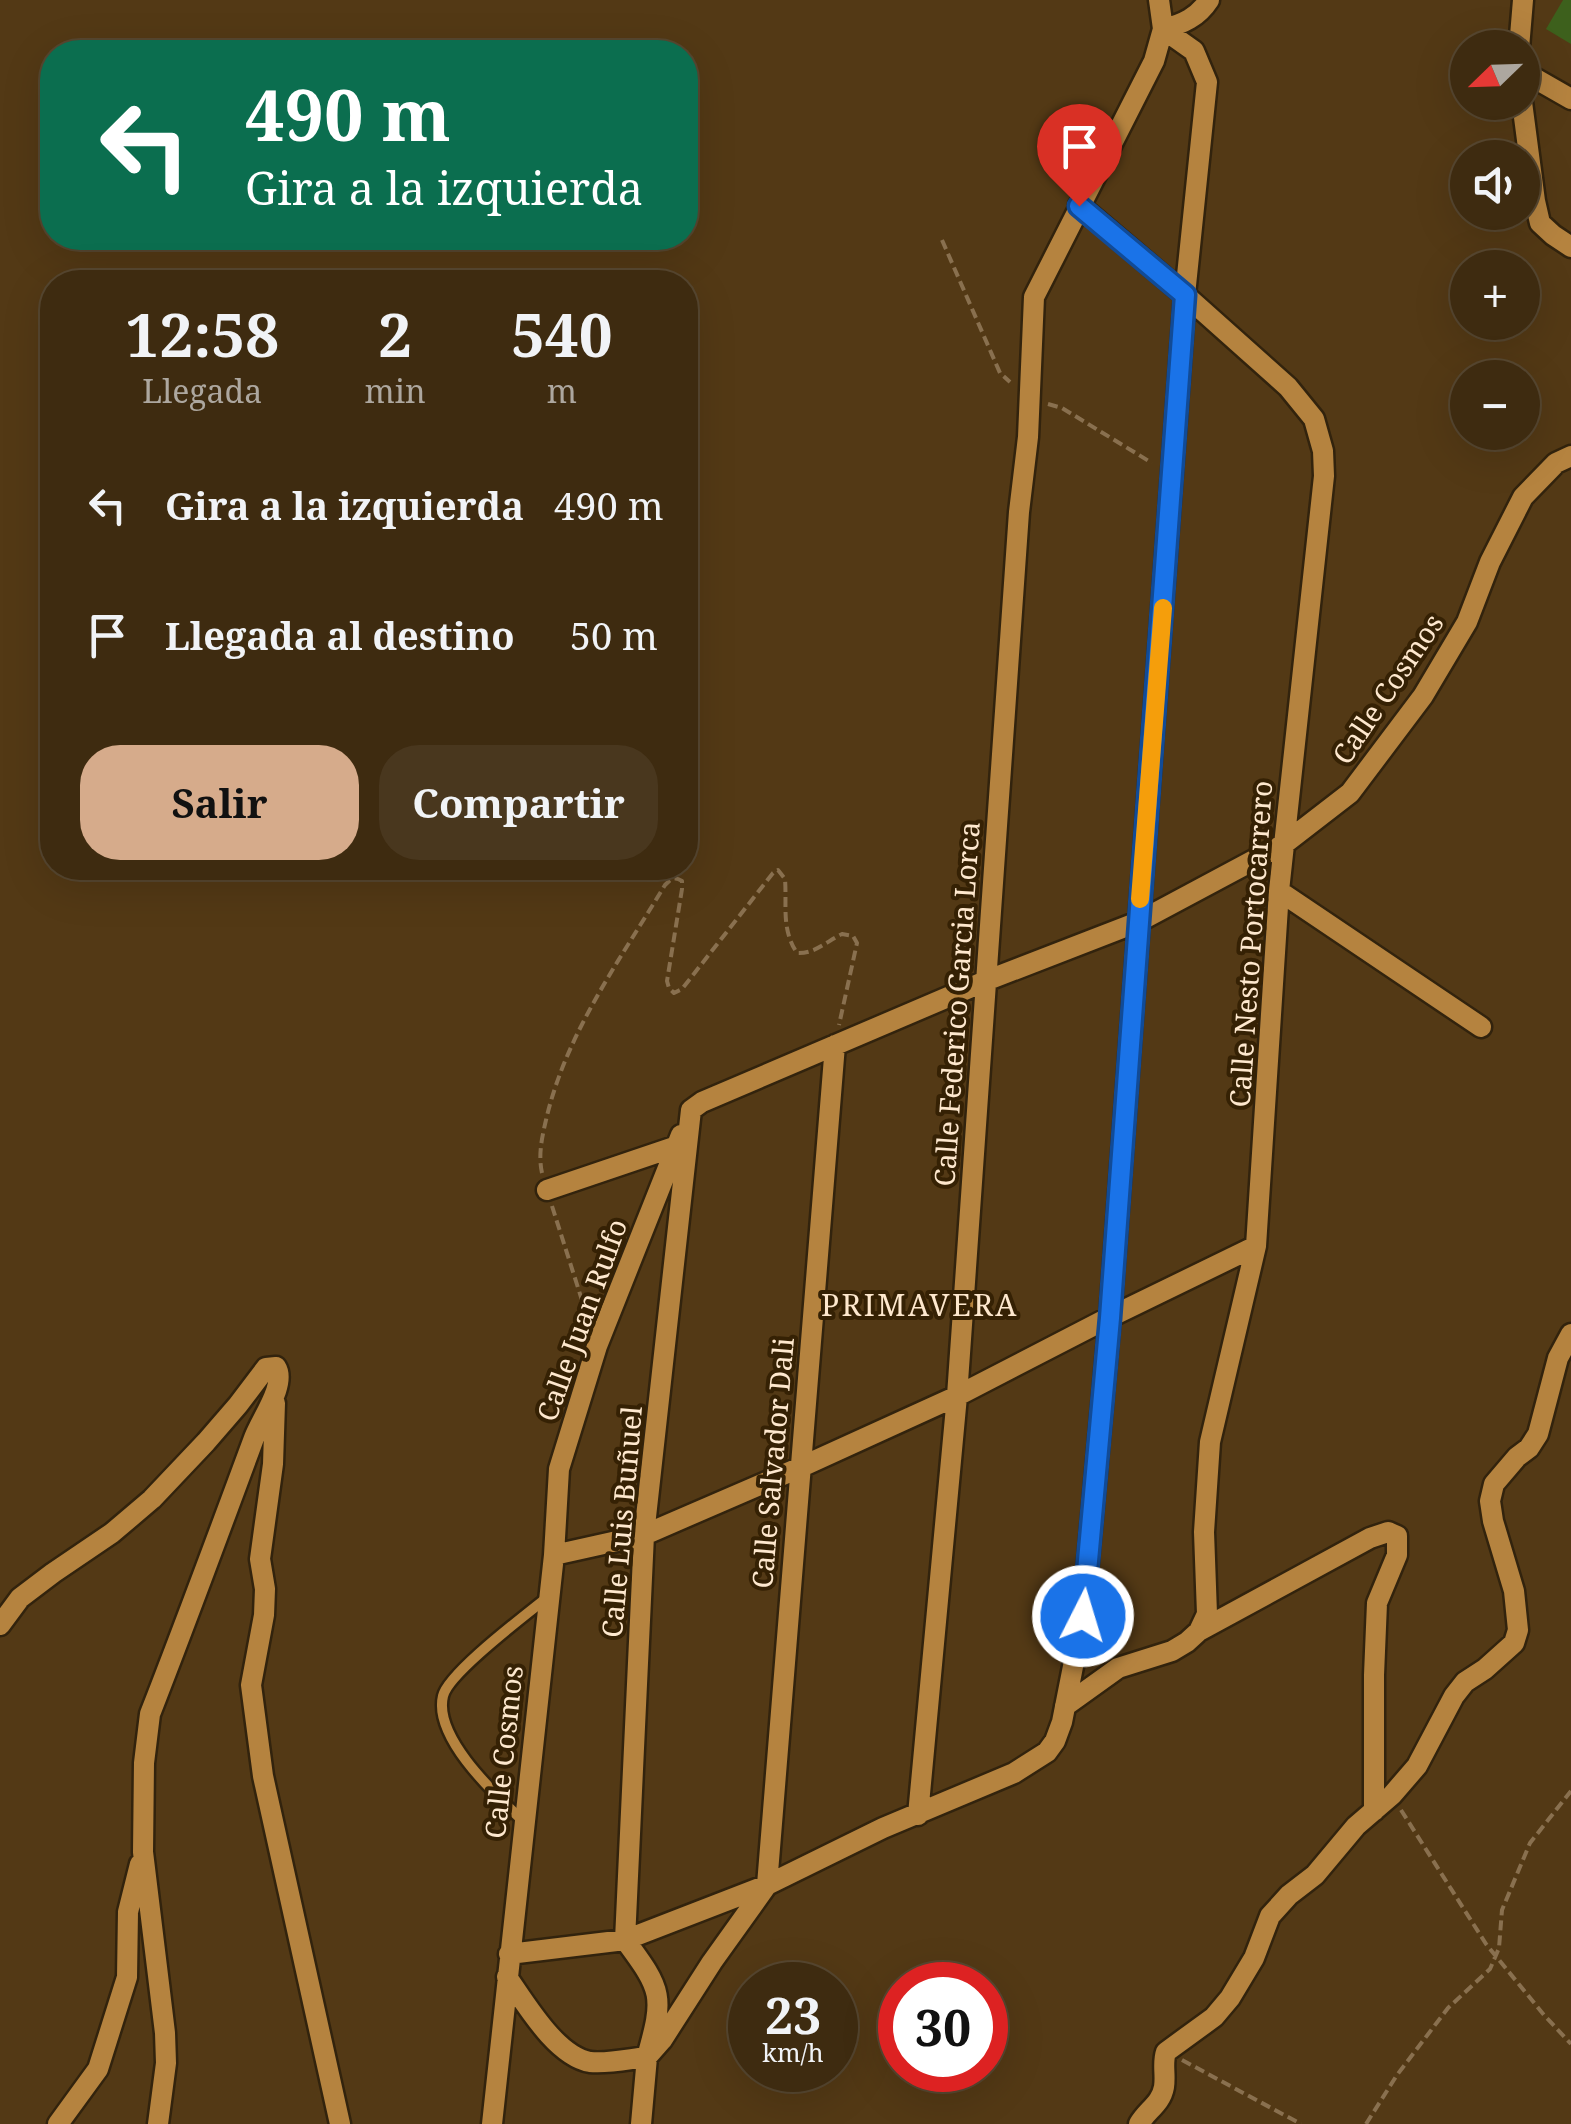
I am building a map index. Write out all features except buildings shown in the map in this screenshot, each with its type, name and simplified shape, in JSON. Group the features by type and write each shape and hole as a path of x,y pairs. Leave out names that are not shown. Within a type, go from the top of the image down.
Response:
{"street":[{"path":"1163,29 1180,25 1201,12 1209,0"},
{"path":"1520,30 1523,0"},
{"path":"509,1954 625,1940 766,1885 883,1828 1014,1773 1046,1752 1055,1741 1083,1616 1110,1318 1185,295 1207,82 1194,52 1163,29 1156,2"},
{"name":"Calle Federico Garcia Lorca","path":"918,1815 957,1396 1017,531 1028,437 1034,297 1154,61 1163,29"},
{"path":"1540,80 1571,98"},
{"path":"1524,120 1540,223 1571,246"},
{"name":"Calle Nesto Portocarrero","path":"1079,206 1288,387 1314,419 1323,451 1324,476 1279,891 1256,1246 1210,1442 1204,1532 1208,1600 1200,1630"},
{"name":"Calle Cosmos","path":"692,1110 702,1102 835,1044 1138,922 1284,844 1350,793 1423,696 1467,622 1490,562 1523,497 1556,463 1571,456"},
{"path":"1279,891 1481,1027"},
{"name":"Calle Salvador Dali","path":"766,1885 835,1044"},
{"name":"Calle Juan Rulfo","path":"554,1555 560,1469 597,1346 692,1110"},
{"name":"Calle Luis Buñuel","path":"625,1940 644,1535 692,1110"},
{"path":"547,1190 677,1146"},
{"path":"554,1555 644,1535 801,1467 957,1396 1256,1246"},
{"path":"1138,2124 1164,2090 1162,2058 1214,2017 1230,1998 1254,1958 1270,1916 1315,1874 1356,1826 1392,1796 1417,1766 1464,1682 1514,1643 1518,1630 1514,1590 1490,1500 1494,1484 1517,1456 1530,1448 1538,1434 1558,1358 1571,1334"},
{"path":"0,1625 20,1598 112,1534 152,1499 206,1442 259,1375 270,1366 276,1367 281,1377 275,1394 257,1430 150,1714 144,1762 143,1852 166,2034 158,2124"},
{"path":"275,1394 273,1464 260,1559 264,1615 251,1685 263,1776 340,2124"},
{"path":"1065,1706 1118,1668 1172,1651 1200,1630 1388,1532 1397,1536 1398,1555 1377,1603 1374,1811"},
{"name":"Calle Cosmos","path":"492,2124 554,1555"},
{"path":"58,2124 98,2069 127,1977 128,1912 143,1852"},
{"path":"507,1977 552,2038 572,2055 588,2062 647,2057 766,1885"},
{"path":"625,1940 650,1974 658,2002 647,2057 641,2124"}],"lane":[{"path":"524,1822 460,1751 444,1718 442,1698 458,1674 550,1595"}],"path":[{"path":"680,880 666,981 674,992 682,989 778,870 785,879 786,934 797,953 816,950 842,934 853,936 857,943 835,1044"},
{"path":"597,1346 540,1168 541,1142 554,1086 597,994 670,880"},
{"path":"1366,2124 1448,2008 1490,1969 1499,1948 1502,1910 1530,1842 1571,1791"},
{"path":"1392,1796 1496,1956 1571,2044"},
{"path":"1166,2052 1302,2124"}],"slow traffic":[{"path":"1140,899 1163,608"}],"district":[{"name":"PRIMAVERA","path":"920,1306"}],"route":[{"path":"1079,206 1185,295 1110,1318 1083,1616"}]}
